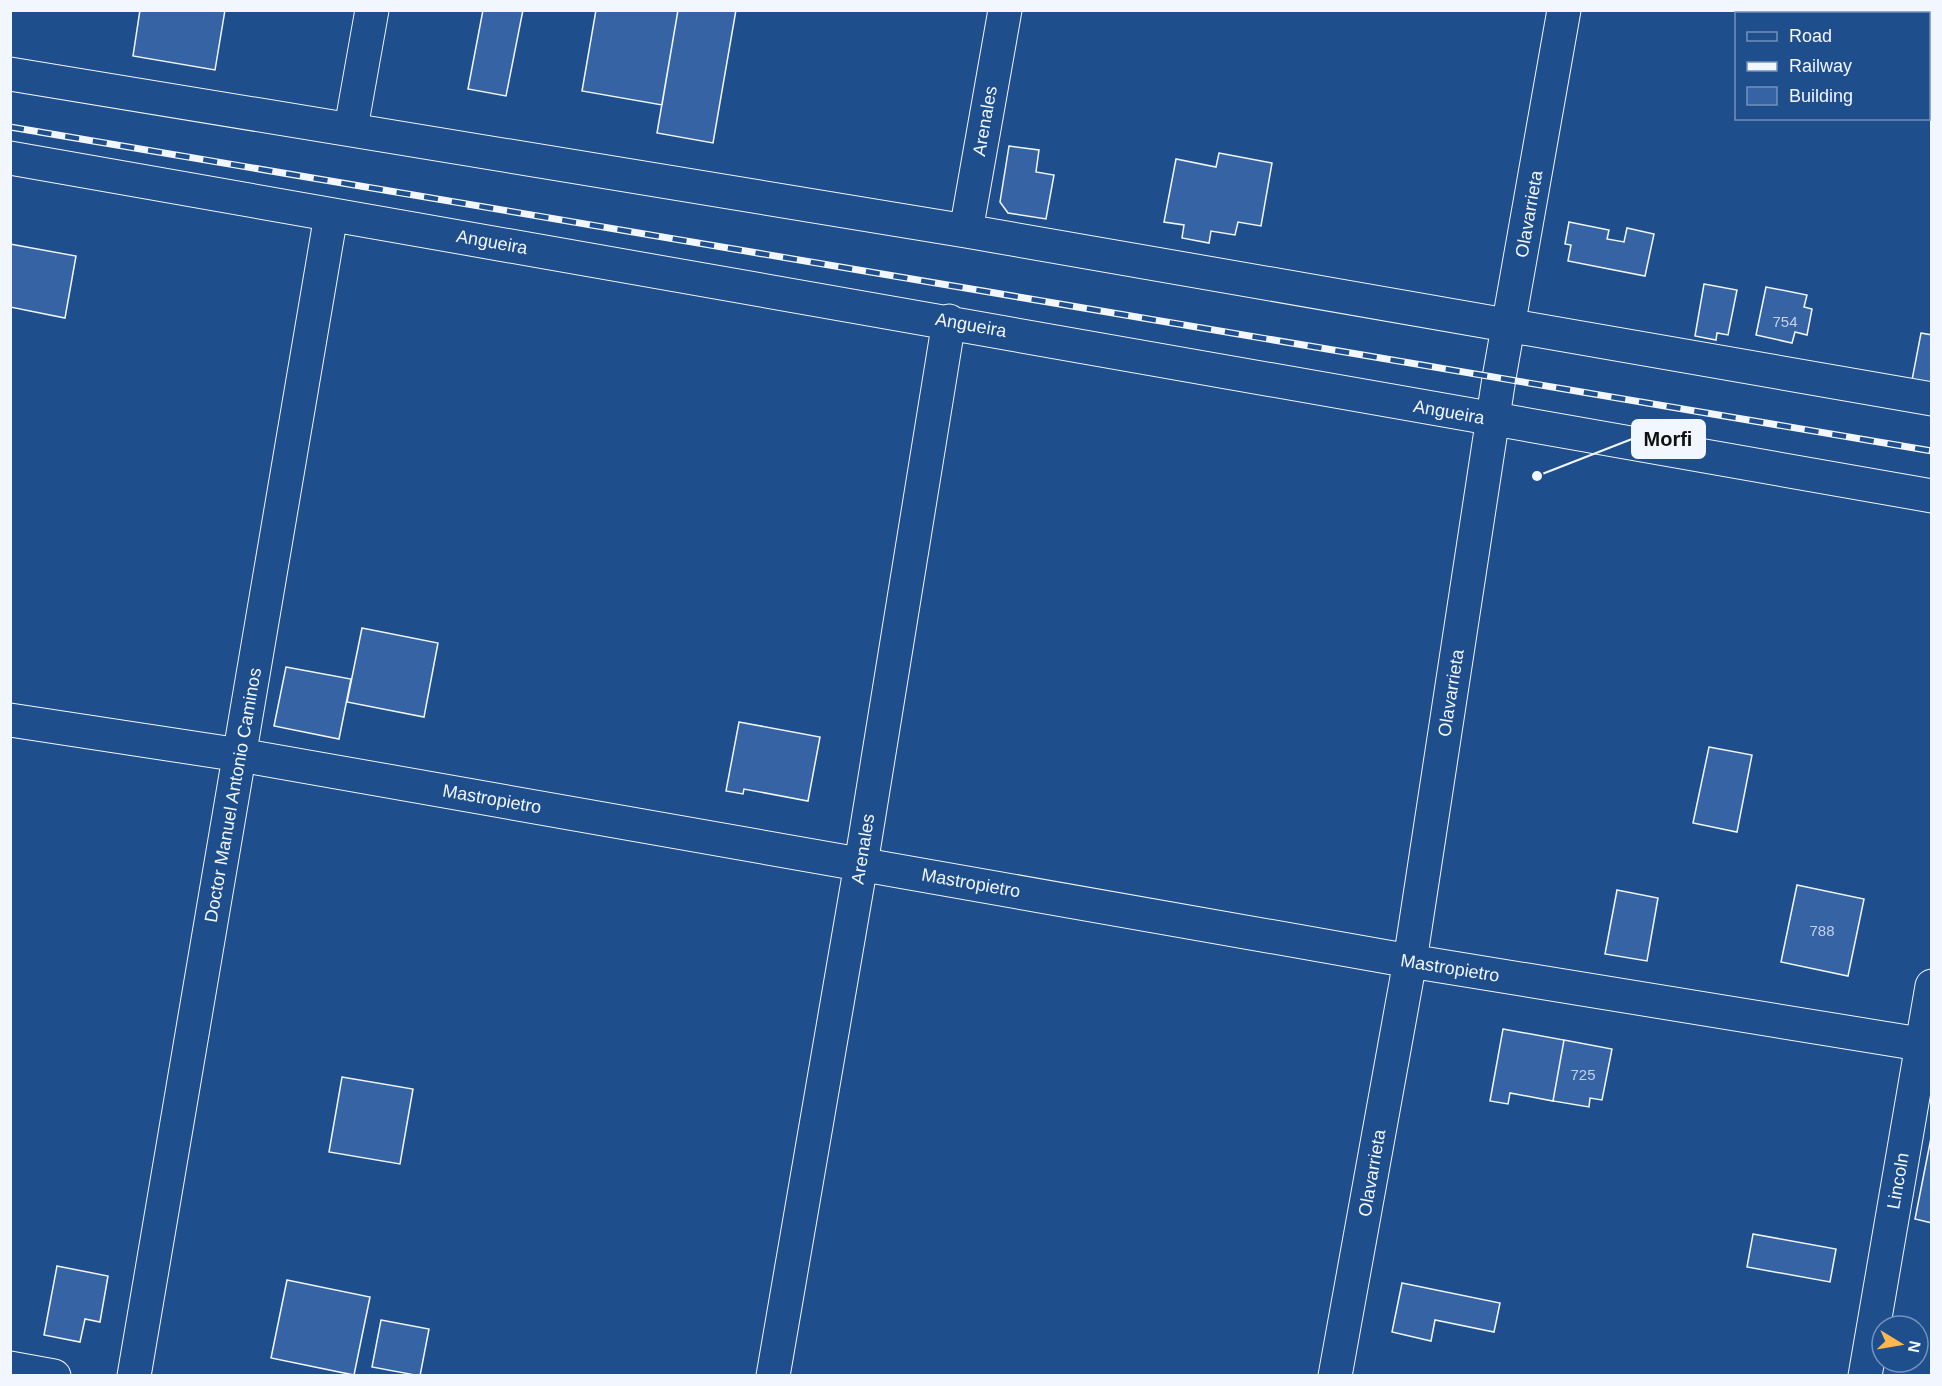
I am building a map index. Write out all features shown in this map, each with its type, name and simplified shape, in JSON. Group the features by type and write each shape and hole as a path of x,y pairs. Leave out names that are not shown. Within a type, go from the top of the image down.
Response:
{"street":[{"path":"351,128 372,10"},
{"name":"Arenales","path":"966,231 1005,10"},
{"name":"Olavarrieta","path":"1335,1376 1410,962 1493,420 1564,10"},
{"path":"10,74 351,128 966,231 1932,399"},
{"name":"Angueira","path":"10,158 949,321 1493,420 1932,496"},
{"name":"Doctor Manuel Antonio Caminos","path":"134,1376 331,215"},
{"name":"Arenales","path":"773,1376 861,864 949,321"},
{"name":"Mastropietro","path":"10,720 240,754 1410,962 1927,1045"},
{"name":"Lincoln","path":"1865,1376 1927,1045 1932,986"},
{"path":"10,1368 54,1376"}],"building":[{"path":"140,10 225,10 215,70 133,56"},
{"path":"483,10 523,10 506,96 468,89"},
{"path":"596,10 678,10 662,105 582,91"},
{"path":"678,10 736,10 713,143 657,133"},
{"path":"1009,146 1039,150 1036,172 1054,175 1046,219 1008,213 1000,202"},
{"path":"1219,153 1272,163 1261,226 1238,222 1235,235 1211,231 1209,243 1182,238 1184,225 1164,222 1176,159 1216,167"},
{"path":"1569,222 1609,230 1607,239 1624,242 1627,228 1654,234 1645,276 1568,261 1571,245 1565,244"},
{"path":"10,244 76,256 65,318 10,307"},
{"path":"1704,284 1737,290 1728,335 1717,333 1716,340 1695,336"},
{"path":"1766,287 1807,295 1804,307 1812,309 1807,335 1795,332 1792,343 1756,335"},
{"path":"1921,333 1932,335 1932,384 1912,380"},
{"path":"362,628 438,643 424,717 347,702"},
{"path":"286,667 351,679 339,739 274,726"},
{"path":"739,722 820,737 808,801 744,789 743,794 726,791"},
{"path":"1709,747 1752,755 1737,832 1693,823"},
{"path":"1797,885 1864,899 1848,976 1781,962"},
{"path":"1617,890 1658,898 1647,961 1605,954"},
{"path":"1503,1029 1564,1040 1553,1101 1510,1093 1508,1104 1490,1101"},
{"path":"1564,1040 1612,1049 1602,1100 1590,1098 1589,1107 1553,1101"},
{"path":"342,1077 413,1089 400,1164 329,1152"},
{"path":"1932,1133 1932,1223 1915,1219"},
{"path":"1753,1234 1836,1249 1830,1282 1747,1267"},
{"path":"57,1266 108,1276 100,1322 85,1319 80,1342 44,1335"},
{"path":"287,1280 370,1297 354,1375 271,1358"},
{"path":"1402,1283 1500,1303 1494,1332 1435,1320 1431,1341 1392,1332"},
{"path":"381,1320 429,1329 420,1376 372,1367"}],"railway":[{"path":"10,127 1932,451"}],"place":[{"name":"Morfi","path":"1537,476"}]}
